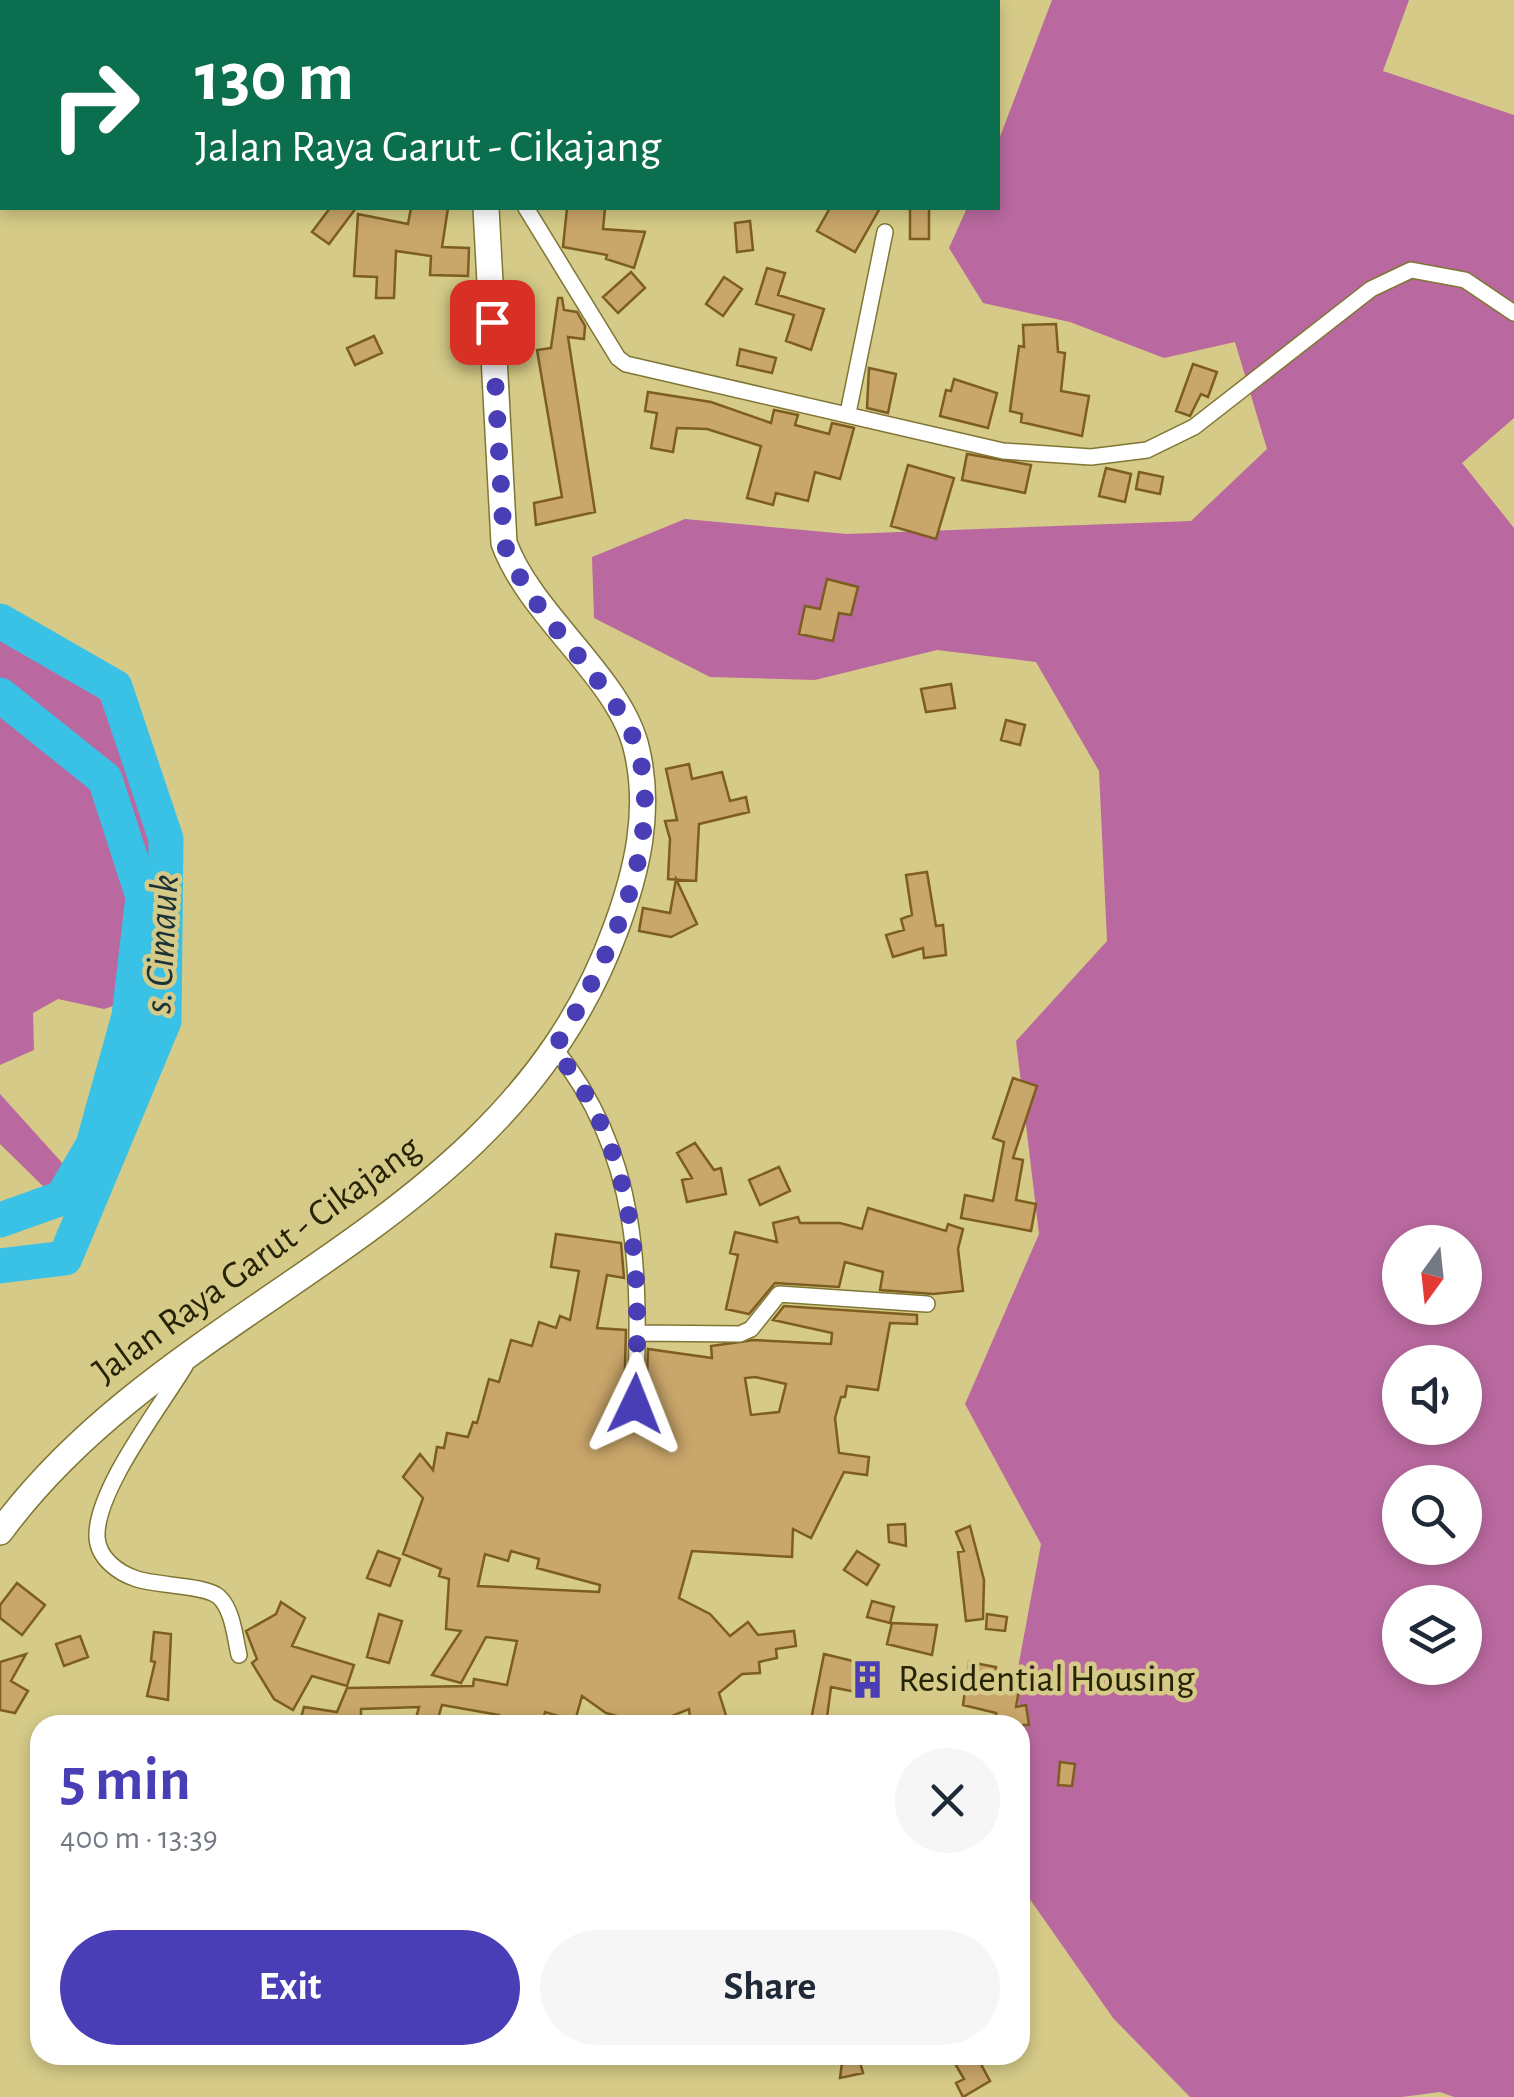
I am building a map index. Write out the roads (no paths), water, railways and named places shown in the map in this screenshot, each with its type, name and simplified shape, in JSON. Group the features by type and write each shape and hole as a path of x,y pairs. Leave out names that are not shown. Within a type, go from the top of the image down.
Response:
{"main road":[{"name":"Jalan Raya Garut - Cikajang","path":"0,1532 36,1483 79,1442 385,1220 493,1126 554,1049 597,977 626,902 639,848 642,781 637,747 622,715 514,572 504,543 486,210"}],"street":[{"path":"527,210 618,358 626,364 1002,450 1091,457 1146,450 1194,427 1371,290 1411,270 1465,280 1514,313"},
{"path":"848,414 885,232"},
{"path":"554,1049 584,1085 616,1150 630,1220 638,1333 635,1404"},
{"path":"638,1333 740,1334 751,1329 779,1294 926,1304"},
{"path":"190,1358 117,1478 101,1512 97,1541 110,1563 131,1577 169,1588 204,1590 220,1598 239,1655"}],"waterway":[{"name":"s. Cimauk","path":"0,621 115,687 166,839 164,1021 65,1258 0,1266"},
{"path":"0,695 105,779 143,897 129,1016 93,1145 62,1198 0,1220"}],"place":[{"name":"Residential Housing","path":"868,1680"}]}
